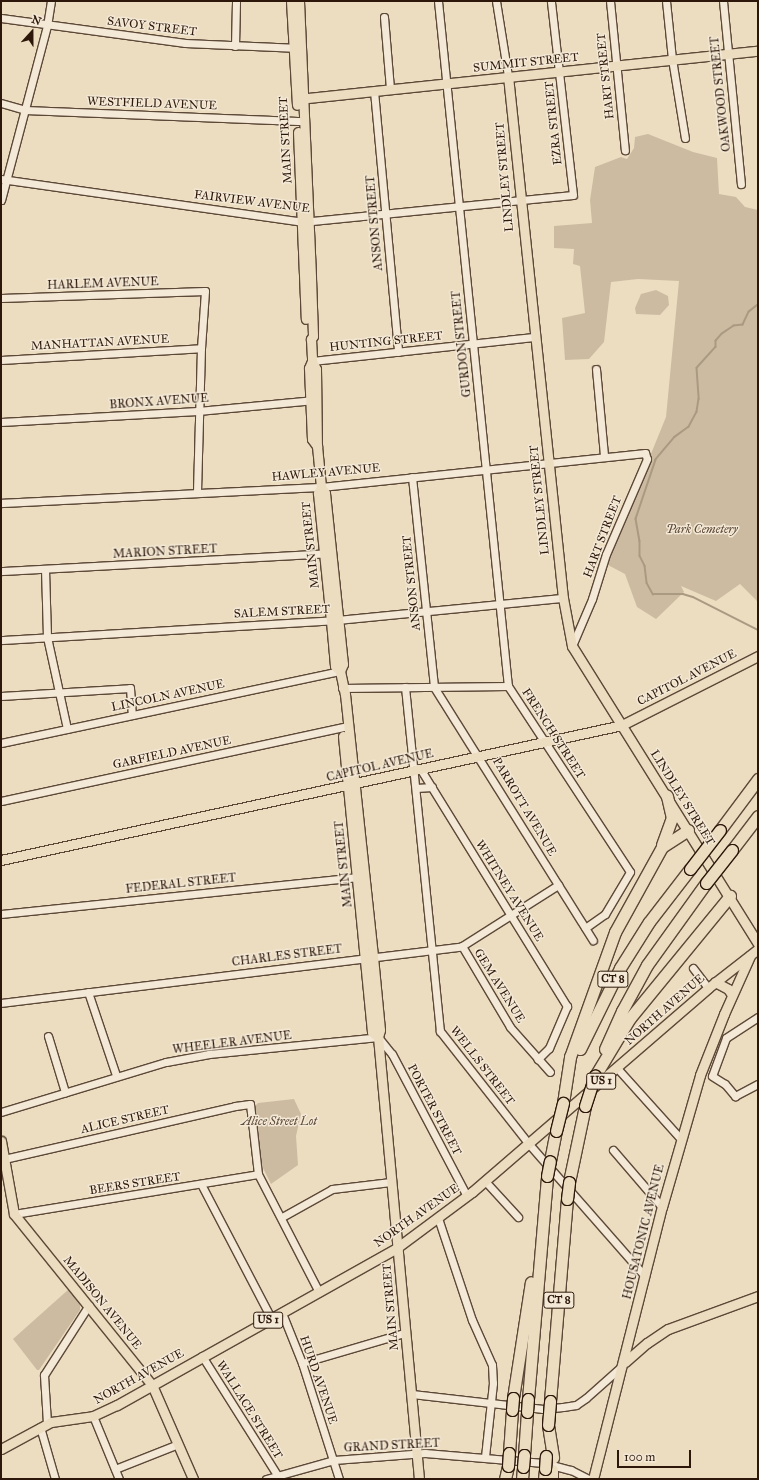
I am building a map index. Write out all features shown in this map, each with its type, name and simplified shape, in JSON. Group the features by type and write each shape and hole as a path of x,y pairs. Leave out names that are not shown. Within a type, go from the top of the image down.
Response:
{"highway":[{"name":"CT 8","path":"522,1479 547,1176 563,1103 580,1049 611,984 646,927 758,779"},
{"path":"563,1103 570,1057 612,940 662,847 672,823 667,796"},
{"name":"CT 8","path":"548,1474 548,1425 567,1198 585,1106 614,1026 638,980 666,937 758,816"},
{"path":"662,847 688,830"},
{"path":"595,1076 630,1018 730,896"},
{"path":"507,1479 516,1364 542,1224"}],"main road":[{"name":"MAIN STREET","path":"291,1 297,48 300,99 308,278 307,337 311,339 312,361 309,368 314,400 312,439 317,446 321,487 325,493 327,554 334,620 343,664 340,671 345,727 370,957 372,1032 378,1037 398,1247 404,1333 412,1394 419,1479"},
{"name":"MAIN STREET","path":"297,48 299,1"},
{"name":"SUMMIT STREET","path":"300,99 758,50"},
{"name":"LINDLEY STREET","path":"508,76 519,200 563,598 572,646 730,896 758,944"},
{"name":"CAPITOL AVENUE","path":"1,860 352,786 622,725 756,655"},
{"name":"NORTH AVENUE","path":"1,1449 43,1425 61,1419 93,1416 282,1313 398,1247 467,1196 715,982 758,949"},
{"name":"HOUSATONIC AVENUE","path":"593,1479 662,1206 700,1075 732,995 750,956"},
{"path":"715,982 728,989 732,995"},
{"name":"MADISON AVENUE","path":"1,1147 14,1214 89,1305 152,1385 192,1479"},
{"path":"623,1364 647,1343 668,1329 758,1296"}],"street":[{"path":"1,200 3,179 25,110 47,26 51,1"},
{"path":"235,46 236,1"},
{"name":"GURDON STREET","path":"438,1 486,469 498,604 508,686"},
{"name":"LINDLEY STREET","path":"496,1 508,76"},
{"name":"EZRA STREET","path":"551,1 573,195"},
{"name":"HART STREET","path":"610,1 625,150"},
{"path":"666,1 672,59 685,138"},
{"name":"OAKWOOD STREET","path":"723,1 741,184"},
{"path":"384,17 390,90"},
{"name":"SAVOY STREET","path":"1,18 47,26 185,43 297,48"},
{"name":"ANSON STREET","path":"374,91 398,352"},
{"name":"WESTFIELD AVENUE","path":"1,102 25,110 301,121"},
{"name":"FAIRVIEW AVENUE","path":"3,179 305,222 573,195"},
{"name":"HARLEM AVENUE","path":"1,298 205,291 201,348"},
{"name":"HUNTING STREET","path":"312,361 534,337"},
{"path":"196,492 201,348"},
{"name":"MANHATTAN AVENUE","path":"1,360 201,348"},
{"path":"596,369 604,456"},
{"name":"BRONX AVENUE","path":"1,422 198,411 314,400"},
{"name":"HAWLEY AVENUE","path":"1,503 196,492 321,487 604,456 644,453 647,459"},
{"name":"HART STREET","path":"572,646 592,600 606,554 647,459"},
{"name":"ANSON STREET","path":"412,477 434,687"},
{"name":"MARION STREET","path":"1,571 327,554"},
{"path":"45,569 47,637 67,729"},
{"name":"SALEM STREET","path":"1,640 334,620 563,598"},
{"name":"LINCOLN AVENUE","path":"1,743 340,671"},
{"name":"FRENCH STREET","path":"342,688 508,686 630,872 605,914 585,928"},
{"name":"WELLS STREET","path":"405,687 418,770 416,788 440,1030 528,1143 645,1276"},
{"name":"PARROTT AVENUE","path":"434,687 480,756 593,940"},
{"path":"1,696 130,688 132,715"},
{"name":"GARFIELD AVENUE","path":"1,801 345,727"},
{"name":"WHITNEY AVENUE","path":"418,770 432,787 566,1006 550,1048 538,1059"},
{"path":"416,788 432,787"},
{"name":"FEDERAL STREET","path":"1,914 361,877"},
{"name":"CHARLES STREET","path":"1,1003 462,946 558,885"},
{"name":"GEM AVENUE","path":"462,946 510,1027 550,1072"},
{"path":"693,968 708,988"},
{"path":"88,992 116,1076"},
{"path":"758,1017 726,1038 713,1078 725,1084 735,1096 758,1084"},
{"path":"48,1036 64,1092"},
{"name":"WHEELER AVENUE","path":"1,1112 116,1076 209,1054 378,1037"},
{"name":"PORTER STREET","path":"378,1037 392,1054 467,1196"},
{"path":"617,1068 681,1139"},
{"name":"ALICE STREET","path":"4,1159 235,1106 250,1104 258,1174"},
{"path":"613,1150 662,1206"},
{"path":"258,1174 282,1217 319,1292"},
{"name":"BEERS STREET","path":"14,1214 258,1174"},
{"path":"485,1181 518,1217"},
{"path":"282,1217 332,1189 391,1182"},
{"path":"201,1184 271,1318"},
{"path":"438,1218 472,1320 492,1364 492,1402 486,1457"},
{"path":"55,1479 43,1425 44,1375 89,1305"},
{"name":"HURD AVENUE","path":"282,1313 302,1363 339,1479"},
{"path":"302,1363 404,1333"},
{"name":"WALLACE STREET","path":"202,1356 278,1476"},
{"path":"412,1394 543,1409 576,1405 586,1398 623,1364"},
{"path":"93,1416 119,1479"},
{"path":"115,1470 178,1444"},
{"name":"GRAND STREET","path":"266,1479 334,1460 416,1454 486,1457 558,1466 589,1479"}],"green space":[{"name":"Park Cemetery","path":"648,134 693,152 717,158 719,194 736,197 745,207 758,210 758,602 740,584 716,601 681,586 684,592 656,619 637,607 625,574 606,564 666,417 679,281 638,279 611,282 604,342 589,359 565,360 562,318 585,313 580,266 573,264 574,249 554,248 554,226 592,223 590,200 595,167 621,157 627,159 634,148 635,137"},
{"path":"656,290 668,296 669,305 660,315 636,314 635,308 641,294"},
{"name":"Alice Street Lot","path":"294,1099 301,1114 296,1136 298,1165 271,1184 262,1166 255,1106 258,1103"},
{"path":"69,1289 80,1302 80,1310 39,1370 37,1370 13,1339"}],"waterway":[{"path":"758,305 749,312 743,325 734,326 722,334 716,341 716,347 697,368 699,399 697,412 689,427 675,437 656,460 636,519 640,541 640,556 645,566 647,583 653,594 683,594 693,597 758,630"}]}
